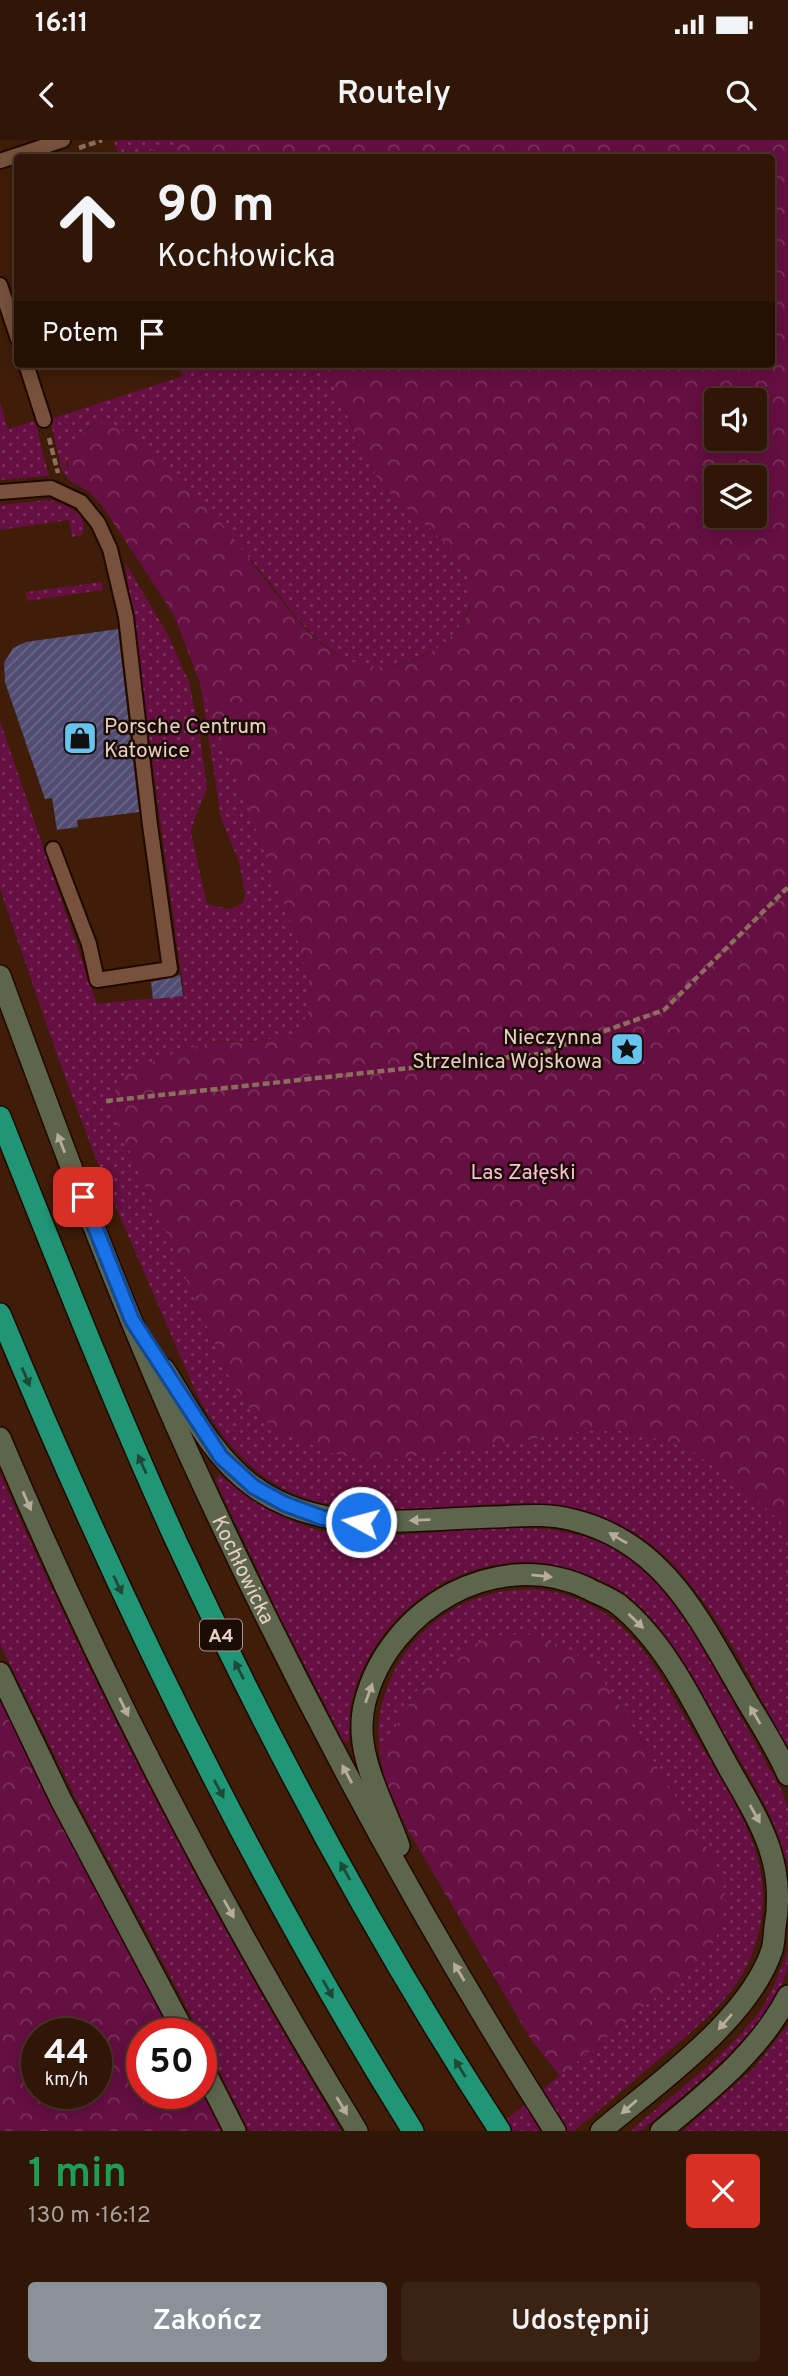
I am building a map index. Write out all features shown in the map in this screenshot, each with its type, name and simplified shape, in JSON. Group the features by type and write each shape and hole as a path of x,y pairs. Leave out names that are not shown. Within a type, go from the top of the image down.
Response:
{"highway":[{"name":"A4","path":"0,1117 71,1298 128,1432 226,1645 355,1890 498,2128"},
{"path":"0,1314 56,1450 105,1558 215,1782 357,2041 413,2131"}],"main road":[{"name":"Kochłowicka","path":"0,976 63,1147 132,1320 197,1472 267,1620 415,1899 555,2131"},
{"path":"132,1320 221,1457 254,1487 285,1504 323,1518 361,1522 529,1516 572,1519 612,1534 646,1555 672,1580 694,1610 788,1775"},
{"path":"0,1438 84,1626 148,1755 254,1955 357,2131"},
{"path":"415,1899 399,1843 374,1786 362,1741 365,1703 391,1645 415,1617 455,1591 507,1574 547,1575 579,1584 616,1602 642,1627 669,1661 762,1827 776,1870 779,1907 771,1950 752,1988 722,2026 601,2131"},
{"path":"0,1673 61,1800 177,2018"},
{"path":"662,2131 723,2078 758,2042 788,1996"},
{"path":"217,2096 234,2131"}],"lane":[{"path":"21,154 63,140"},
{"path":"0,285 14,327"},
{"path":"27,368 44,420"},
{"path":"0,492 51,488 81,502 98,523 110,549 126,617 170,969 97,980 89,944 53,849"}],"path":[{"path":"44,420 63,494"},
{"path":"107,1101 539,1054 664,1010 788,887"}],"green space":[{"path":"194,140 137,154 113,154 118,152 114,142"},
{"name":"Las Załęski","path":"194,140 788,140 788,1533 780,1521 735,1480 683,1446 627,1431 584,1431 376,1462 332,1453 282,1432 254,1414 233,1385 119,1127 114,1103 115,1091 128,1074 181,1051 208,1044 258,1041 298,1032 311,1007 309,981 297,938 174,615 103,507 88,491 70,481 70,453 91,426 109,423 117,426 152,451 185,482 290,611 318,641 340,656 366,666 404,663 431,652 457,630 470,607 469,582 453,552 398,501 375,475 337,392 320,368 775,368 775,154 137,154"},
{"path":"180,368 320,368 335,388 374,471 454,554 471,582 471,600 467,613 449,638 428,653 391,666 362,666 335,653 306,628 230,537 113,425 105,423 89,426 66,463 70,481 62,471 50,419 183,376"},
{"path":"0,402 8,429 35,421 49,476 0,480"},
{"path":"48,500 69,507 80,515 84,527 82,535 72,537 69,520 0,530 0,505"},
{"path":"125,562 168,635 189,682 207,789 191,832 207,904 229,909 243,902 245,894 239,862 221,818 199,676 297,938 309,981 311,1007 299,1032 282,1038 244,1042 220,1041 196,1046 138,1069 119,1127 233,1385 254,1414 282,1432 333,1453 376,1462 584,1431 627,1431 683,1446 735,1480 780,1521 788,1533 788,1750 742,1663 705,1604 662,1554 620,1524 581,1510 542,1504 392,1509 353,1508 317,1502 284,1489 254,1469 225,1438 198,1397 102,1175 0,889 0,721 97,1004 184,995"},
{"path":"102,582 103,590 27,601 26,592"},
{"path":"0,1473 77,1642 171,1828 271,2011 341,2131 249,2131 217,2066 217,2018 192,2018 80,1807 0,1644"},
{"path":"219,1475 282,1516 333,1534 389,1535 520,1528 553,1530 584,1536 614,1548 640,1567 677,1608 707,1656 782,1791 788,1809 788,1866 776,1829 759,1794 693,1677 661,1629 634,1601 618,1590 592,1576 563,1567 528,1562 493,1565 460,1575 430,1591 403,1613 380,1640 362,1670 351,1704 349,1741 344,1742 277,1611 215,1479"},
{"path":"530,1589 567,1595 590,1605 612,1618 633,1638 664,1680 734,1802 750,1835 762,1880 763,1903 758,1936 743,1974 721,2004 574,2131 492,2131 680,1977 711,1948 722,1923 726,1895 715,1861 612,1693 569,1649 527,1634 492,1636 460,1652 416,1692 380,1755 379,1728 383,1702 391,1678 420,1635 439,1618 462,1605 492,1594"},
{"path":"527,1634 569,1649 592,1665 715,1861 726,1895 722,1923 711,1948 560,2076 530,2038 406,1827 384,1778 380,1755 416,1692 460,1652 492,1636"},
{"path":"0,1699 52,1806 164,2018 126,2018 126,2109 211,2109 221,2131 0,2131"},
{"path":"788,1950 787,1971 777,1994 745,2038 641,2131 630,2131 699,2073 748,2026 769,1995"},
{"path":"788,2025 788,2131 683,2131 755,2067"}],"building":[{"path":"118,629 139,812 77,820 78,827 57,830 52,798 45,799 5,682 4,663 13,648 26,642"},
{"path":"180,975 183,996 153,999 151,982"}],"place":[{"name":"Porsche Centrum Katowice","path":"80,738"},
{"name":"Nieczynna Strzelnica Wojskowa","path":"627,1049"}],"route":[{"path":"83,1197 132,1320 221,1457 254,1487 285,1504 323,1518 361,1522"}]}
